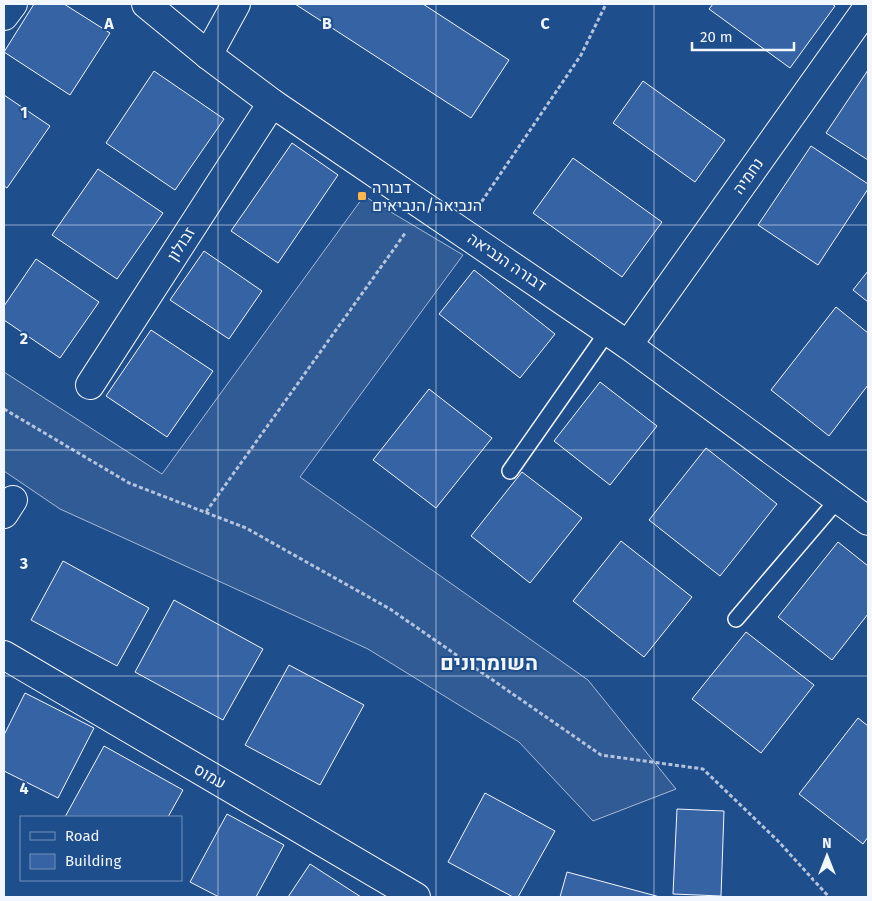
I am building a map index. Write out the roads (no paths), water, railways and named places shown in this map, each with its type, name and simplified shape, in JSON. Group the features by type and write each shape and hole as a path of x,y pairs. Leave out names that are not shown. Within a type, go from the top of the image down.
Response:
{"street":[{"path":"4,16 13,4"},
{"name":"דבורה הנביאה","path":"146,4 208,55 272,103 618,338 859,508"},
{"path":"208,55 236,4"},
{"name":"נחמיה","path":"618,338 868,7"},
{"name":"זבולון","path":"90,385 272,103"},
{"name":"עמוס","path":"4,654 416,897"}],"lane":[{"path":"510,471 618,338"},
{"path":"736,619 859,508"}],"place":[{"name":"דבורה הנביאה/הנביאים","path":"362,196"}],"district":[{"name":"השומרונים","path":"489,663"}]}
